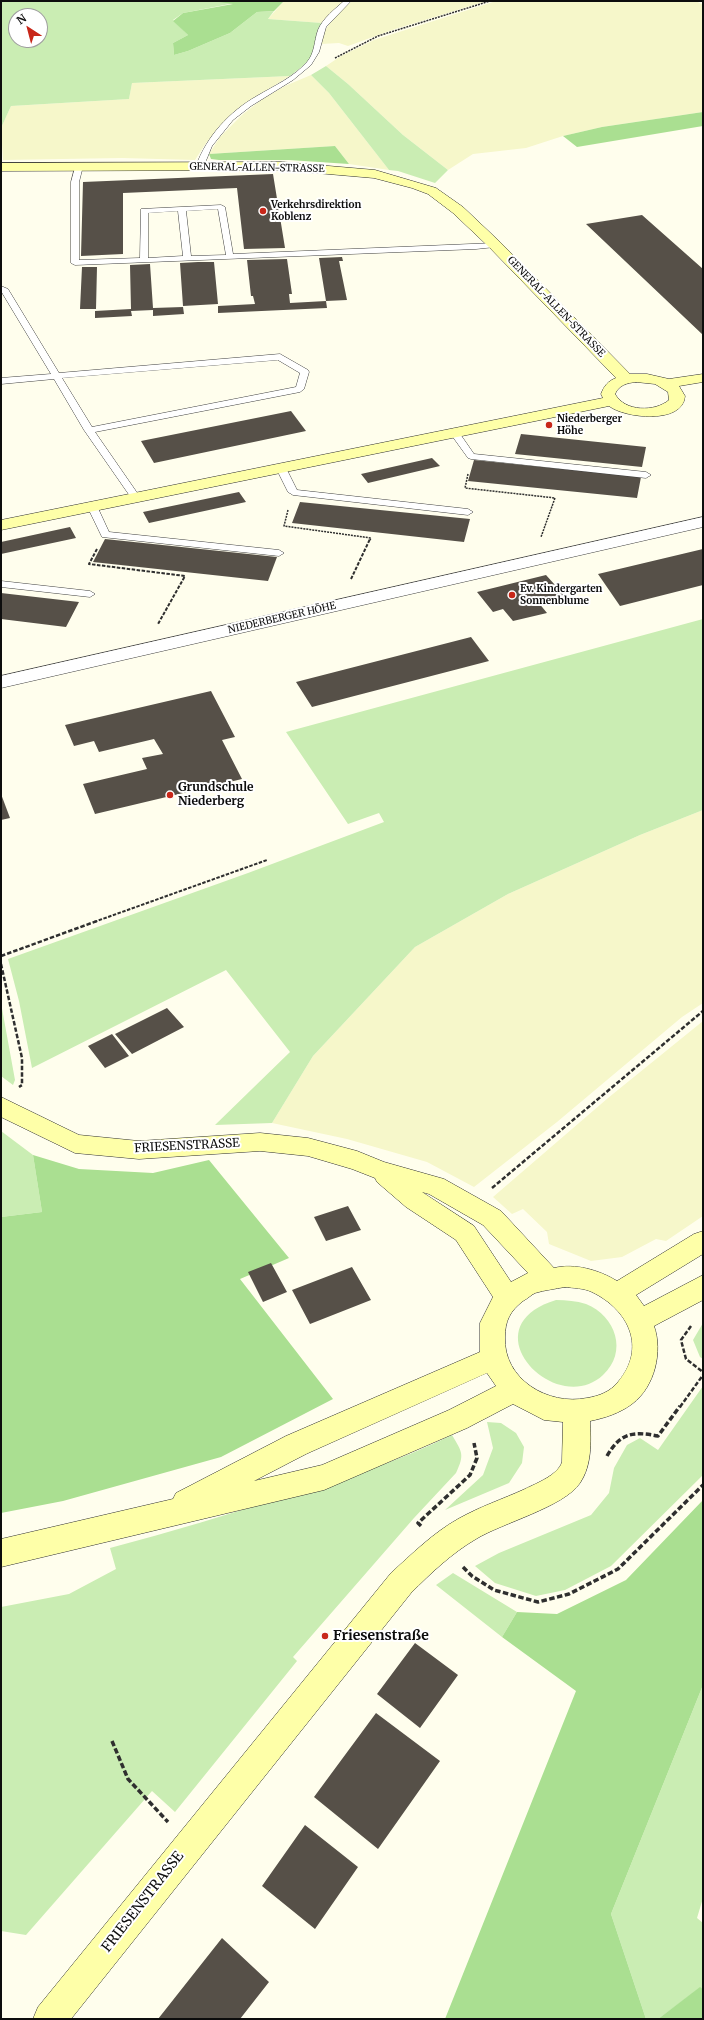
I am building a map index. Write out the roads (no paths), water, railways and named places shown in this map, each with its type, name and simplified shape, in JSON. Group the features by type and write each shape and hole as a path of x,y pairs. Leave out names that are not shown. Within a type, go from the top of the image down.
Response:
{"street":[{"name":"GENERAL-ALLEN-STRASSE","path":"1,167 200,166 313,168 351,171 399,180 432,191 446,200 494,245 626,379"},
{"path":"672,388 678,397 676,402 672,406 656,412 640,412 626,409 611,401 608,394 608,390 615,383 626,379 648,378 672,388 703,388"},
{"path":"672,388 703,378"},
{"path":"1,525 611,401"},
{"name":"NIEDERBERGER HÖHE","path":"1,682 703,522"},
{"name":"FRIESENSTRASSE","path":"1,1106 75,1144 139,1150 260,1142 308,1147 357,1161 379,1170 436,1186 492,1218 547,1277"},
{"name":"FRIESENSTRASSE","path":"379,1170 415,1200 465,1233 507,1296"},
{"path":"617,1294 703,1242"},
{"path":"565,1276 584,1278 601,1285 617,1294 630,1307 639,1321 645,1339 646,1357 641,1374 631,1389 610,1404 597,1409 577,1412 544,1407 528,1400 515,1390 502,1376 493,1358 490,1342 491,1325 497,1310 507,1296 525,1284 547,1277 565,1276"},
{"path":"639,1321 692,1294 703,1286"},
{"path":"157,1517 296,1445 493,1358"},
{"path":"1,1552 324,1477 458,1419 515,1390"},
{"name":"FRIESENSTRASSE","path":"50,2019 346,1649 401,1583 423,1562 467,1529 555,1488 570,1475 576,1459 577,1412"}],"lane":[{"path":"200,166 210,141 228,122 245,107 291,79 307,66 317,52 322,29 348,1"},
{"path":"79,166 76,182 75,263 476,247 494,245"},
{"path":"144,260 144,211 221,206 230,257"},
{"path":"182,209 187,258"},
{"path":"1,288 4,289 89,430 135,497"},
{"path":"1,381 280,357 305,372 300,389 89,430"},
{"path":"455,433 471,456 646,475"},
{"path":"281,468 293,492 468,512"},
{"path":"92,506 105,535 279,553"},
{"path":"1,584 90,594"}],"place":[{"name":"Verkehrsdirektion Koblenz","path":"263,211"},
{"name":"Niederberger Höhe","path":"549,425"},
{"name":"Ev. Kindergarten Sonnenblume","path":"512,595"},
{"name":"Grundschule Niederberg","path":"170,795"},
{"name":"Friesenstraße","path":"325,1636"}]}
